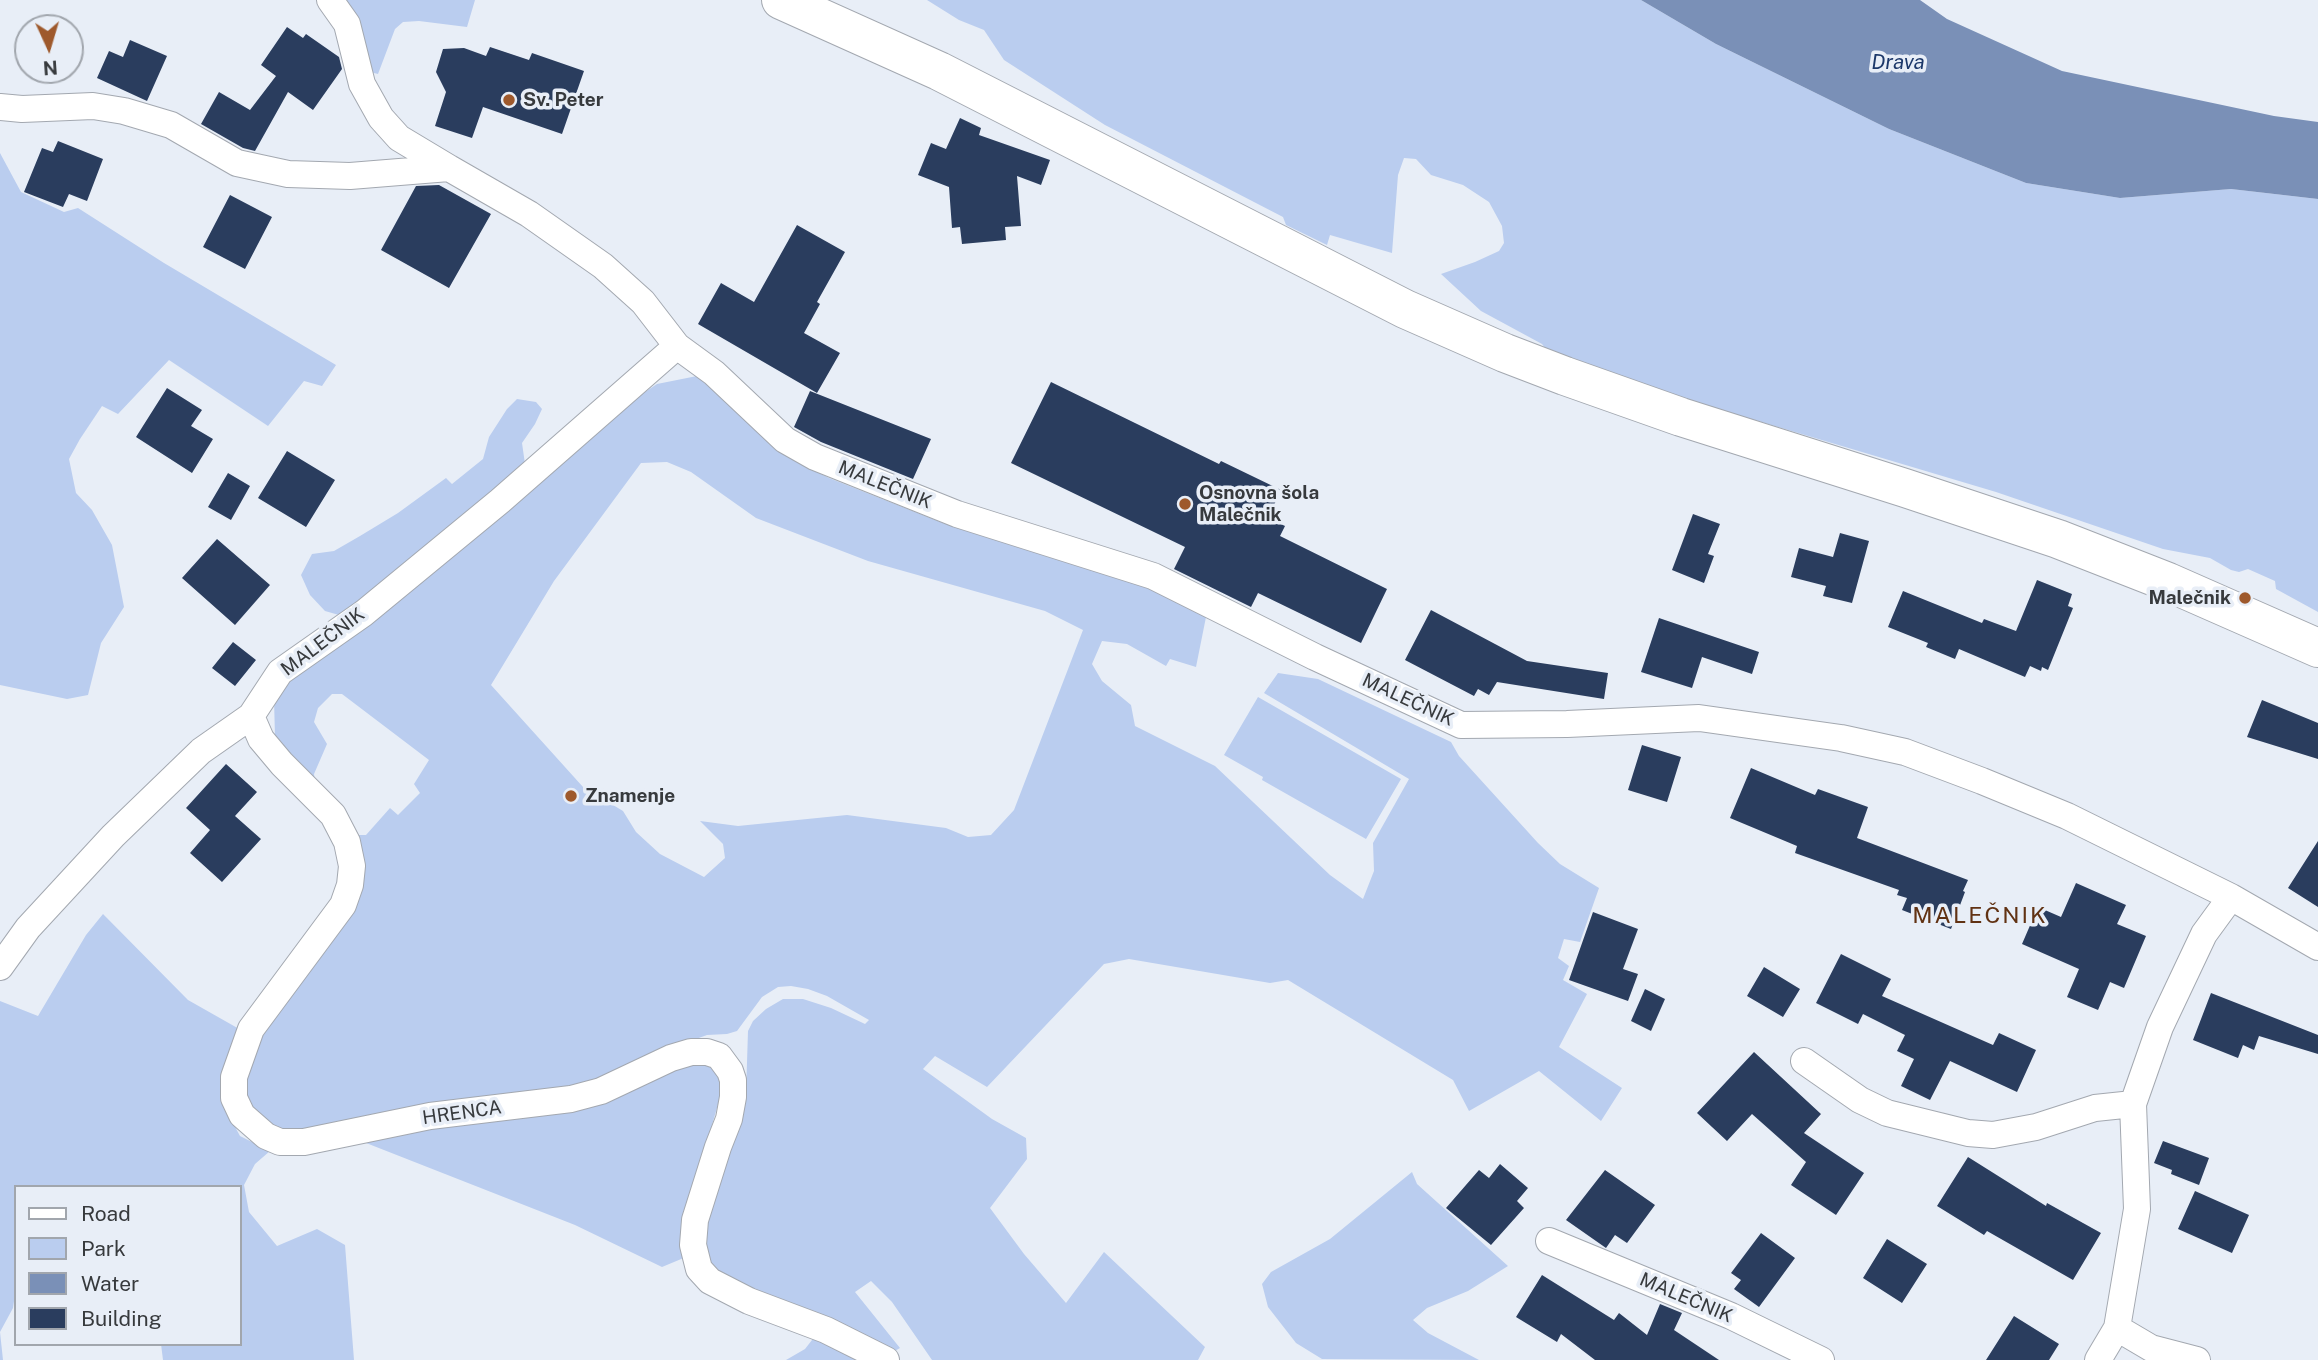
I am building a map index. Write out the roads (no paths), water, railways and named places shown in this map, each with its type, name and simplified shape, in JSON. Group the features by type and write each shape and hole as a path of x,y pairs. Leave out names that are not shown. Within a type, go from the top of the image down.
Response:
{"street":[{"name":"MALEČNIK","path":"330,0 347,24 362,84 381,118 400,138 529,214 603,266 643,302 677,346 714,373 785,440 815,457 957,514 1153,576 1461,725 1567,724 1699,718 1841,738 1905,752 2067,816 2231,897 2318,947"},
{"path":"781,0 939,71 1405,309 1505,352 1681,417 2058,539 2168,582 2318,648"},
{"path":"0,107 22,109 93,106 124,111 171,125 237,163 288,174 350,176 449,168"},
{"name":"MALEČNIK","path":"0,967 28,928 113,836 201,751 251,716 280,672 363,613 500,501 677,346"},
{"name":"HRENCA","path":"251,716 261,739 275,756 333,815 346,842 352,866 350,885 343,905 251,1029 234,1077 234,1098 242,1115 265,1136 280,1142 304,1142 430,1116 570,1099 601,1091 671,1058 691,1052 707,1052 719,1056 730,1071 733,1097 729,1119 695,1220 693,1245 699,1269 710,1281 749,1300 826,1330 886,1360"},
{"path":"2098,1360 2117,1328 2137,1209 2133,1104 2166,1014 2204,934 2231,897"},
{"path":"1804,1061 1850,1093 1887,1113 1968,1133 1993,1135 2036,1127 2095,1108 2133,1104"},
{"name":"MALEČNIK","path":"1549,1241 1731,1316 1821,1360"},
{"path":"2117,1328 2151,1348 2197,1360"}],"water":[{"name":"Drava","path":"1641,0 1920,0 1947,19 2062,71 2274,116 2318,122 2318,199 2231,189 2120,198 2026,183 1889,129 1716,44"}],"place":[{"name":"Sv. Peter","path":"509,100"},
{"name":"Osnovna šola Malečnik","path":"1185,504"},
{"name":"Malečnik","path":"2245,598"},
{"name":"Znamenje","path":"571,796"}],"district":[{"name":"MALEČNIK","path":"1980,916"}]}
